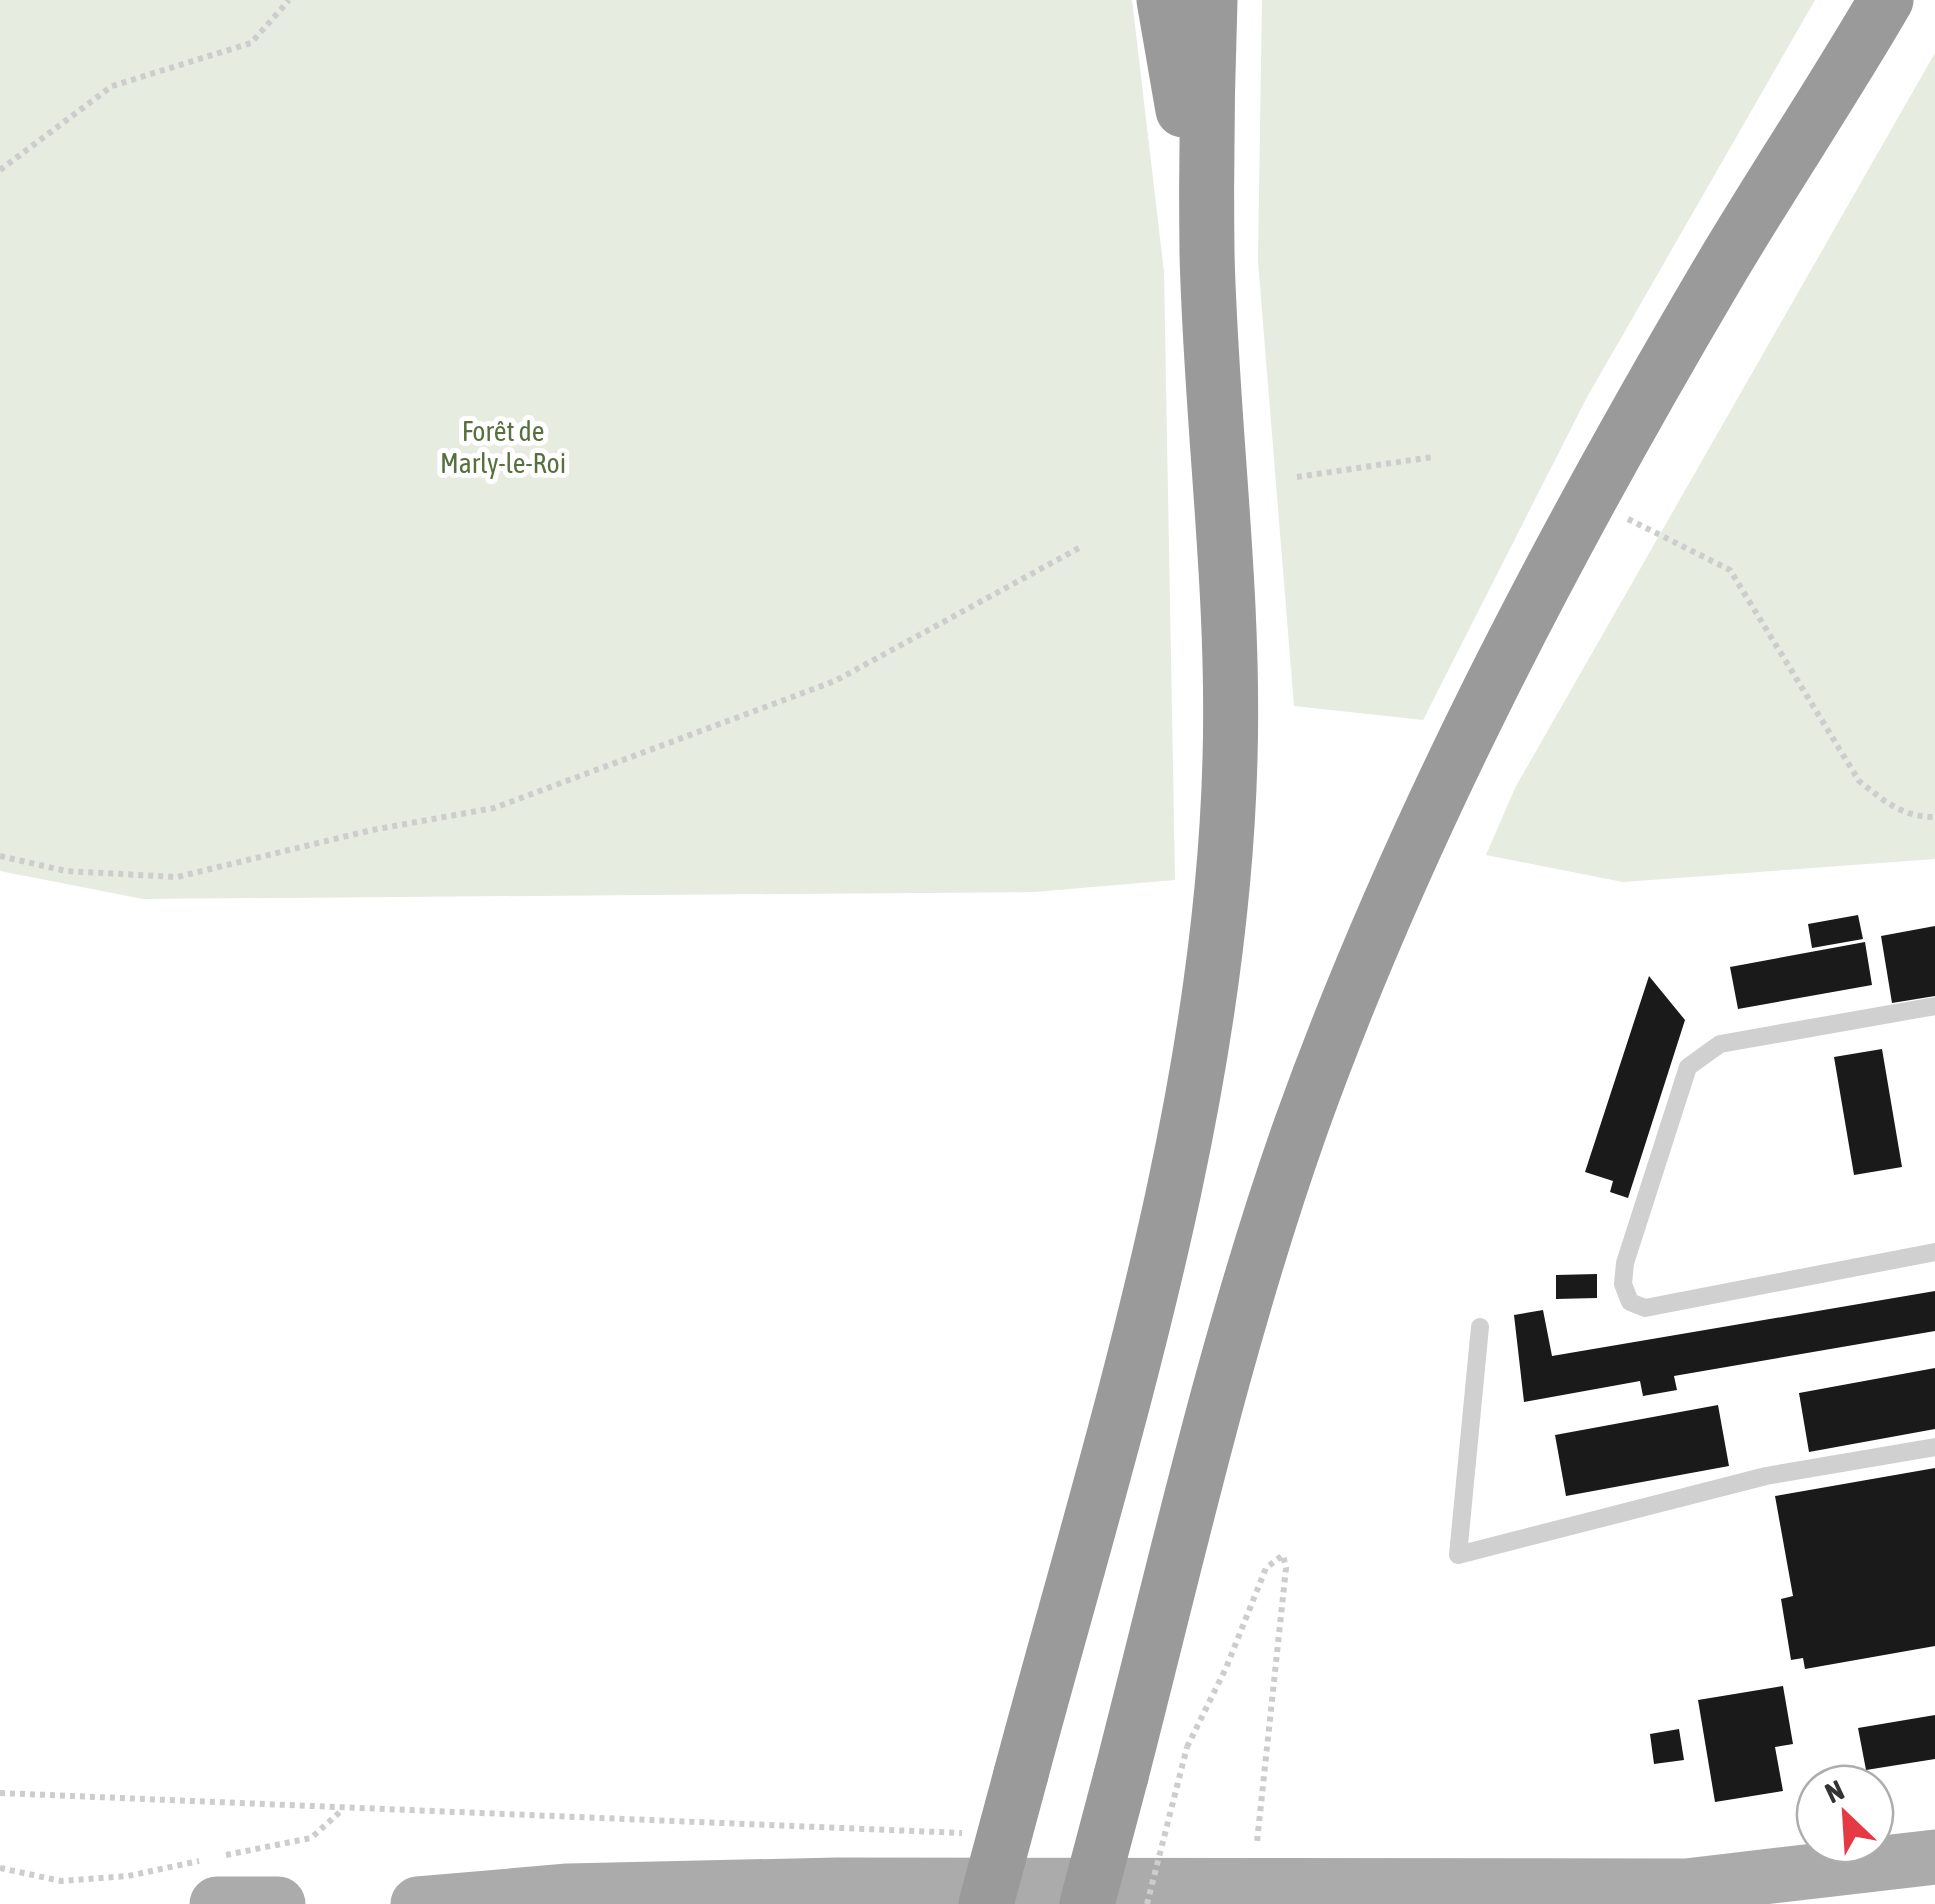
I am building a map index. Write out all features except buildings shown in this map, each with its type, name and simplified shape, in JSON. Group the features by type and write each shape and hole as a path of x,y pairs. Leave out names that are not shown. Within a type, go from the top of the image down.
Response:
{"highway":[{"path":"1164,0 1208,254"},
{"path":"986,1904 1167,1222 1204,1035 1230,760 1229,611 1208,254 1210,0"},
{"path":"1852,59 1878,0"},
{"path":"1087,1904 1256,1264 1302,1124 1357,988 1458,759 1526,620 1718,274 1886,0"}],"main road":[{"path":"418,1904 568,1892 837,1885 1686,1886 1935,1857"},
{"path":"213,1874 278,1904"}],"lane":[{"path":"1935,1006 1720,1044 1688,1067 1625,1263 1623,1284 1630,1302 1645,1308 1935,1252"},
{"path":"1480,1327 1458,1555 1766,1476 1935,1446"}],"path":[{"path":"0,170 112,86 251,43 289,0"},
{"path":"1297,477 1432,457"},
{"path":"1627,519 1730,570 1859,781 1890,807 1913,817 1935,817"},
{"path":"0,856 66,871 176,878 372,830 494,808 835,681 1080,548"},
{"path":"1146,1904 1187,1748 1226,1668 1266,1568 1283,1555 1286,1568 1272,1730 1257,1824 1257,1846 1263,1855"},
{"path":"0,1793 980,1835"},
{"path":"0,1868 60,1880 213,1874 311,1838 342,1810"},
{"path":"1154,1848 1174,1850"}],"green space":[{"name":"Forêt de Marly-le-Roi","path":"0,0 1132,0 1164,272 1175,880 1034,892 143,899 0,871"},
{"path":"1262,0 1815,0 1586,399 1423,720 1294,706 1258,261"},
{"path":"1935,53 1935,859 1623,882 1486,855 1515,788"}]}
